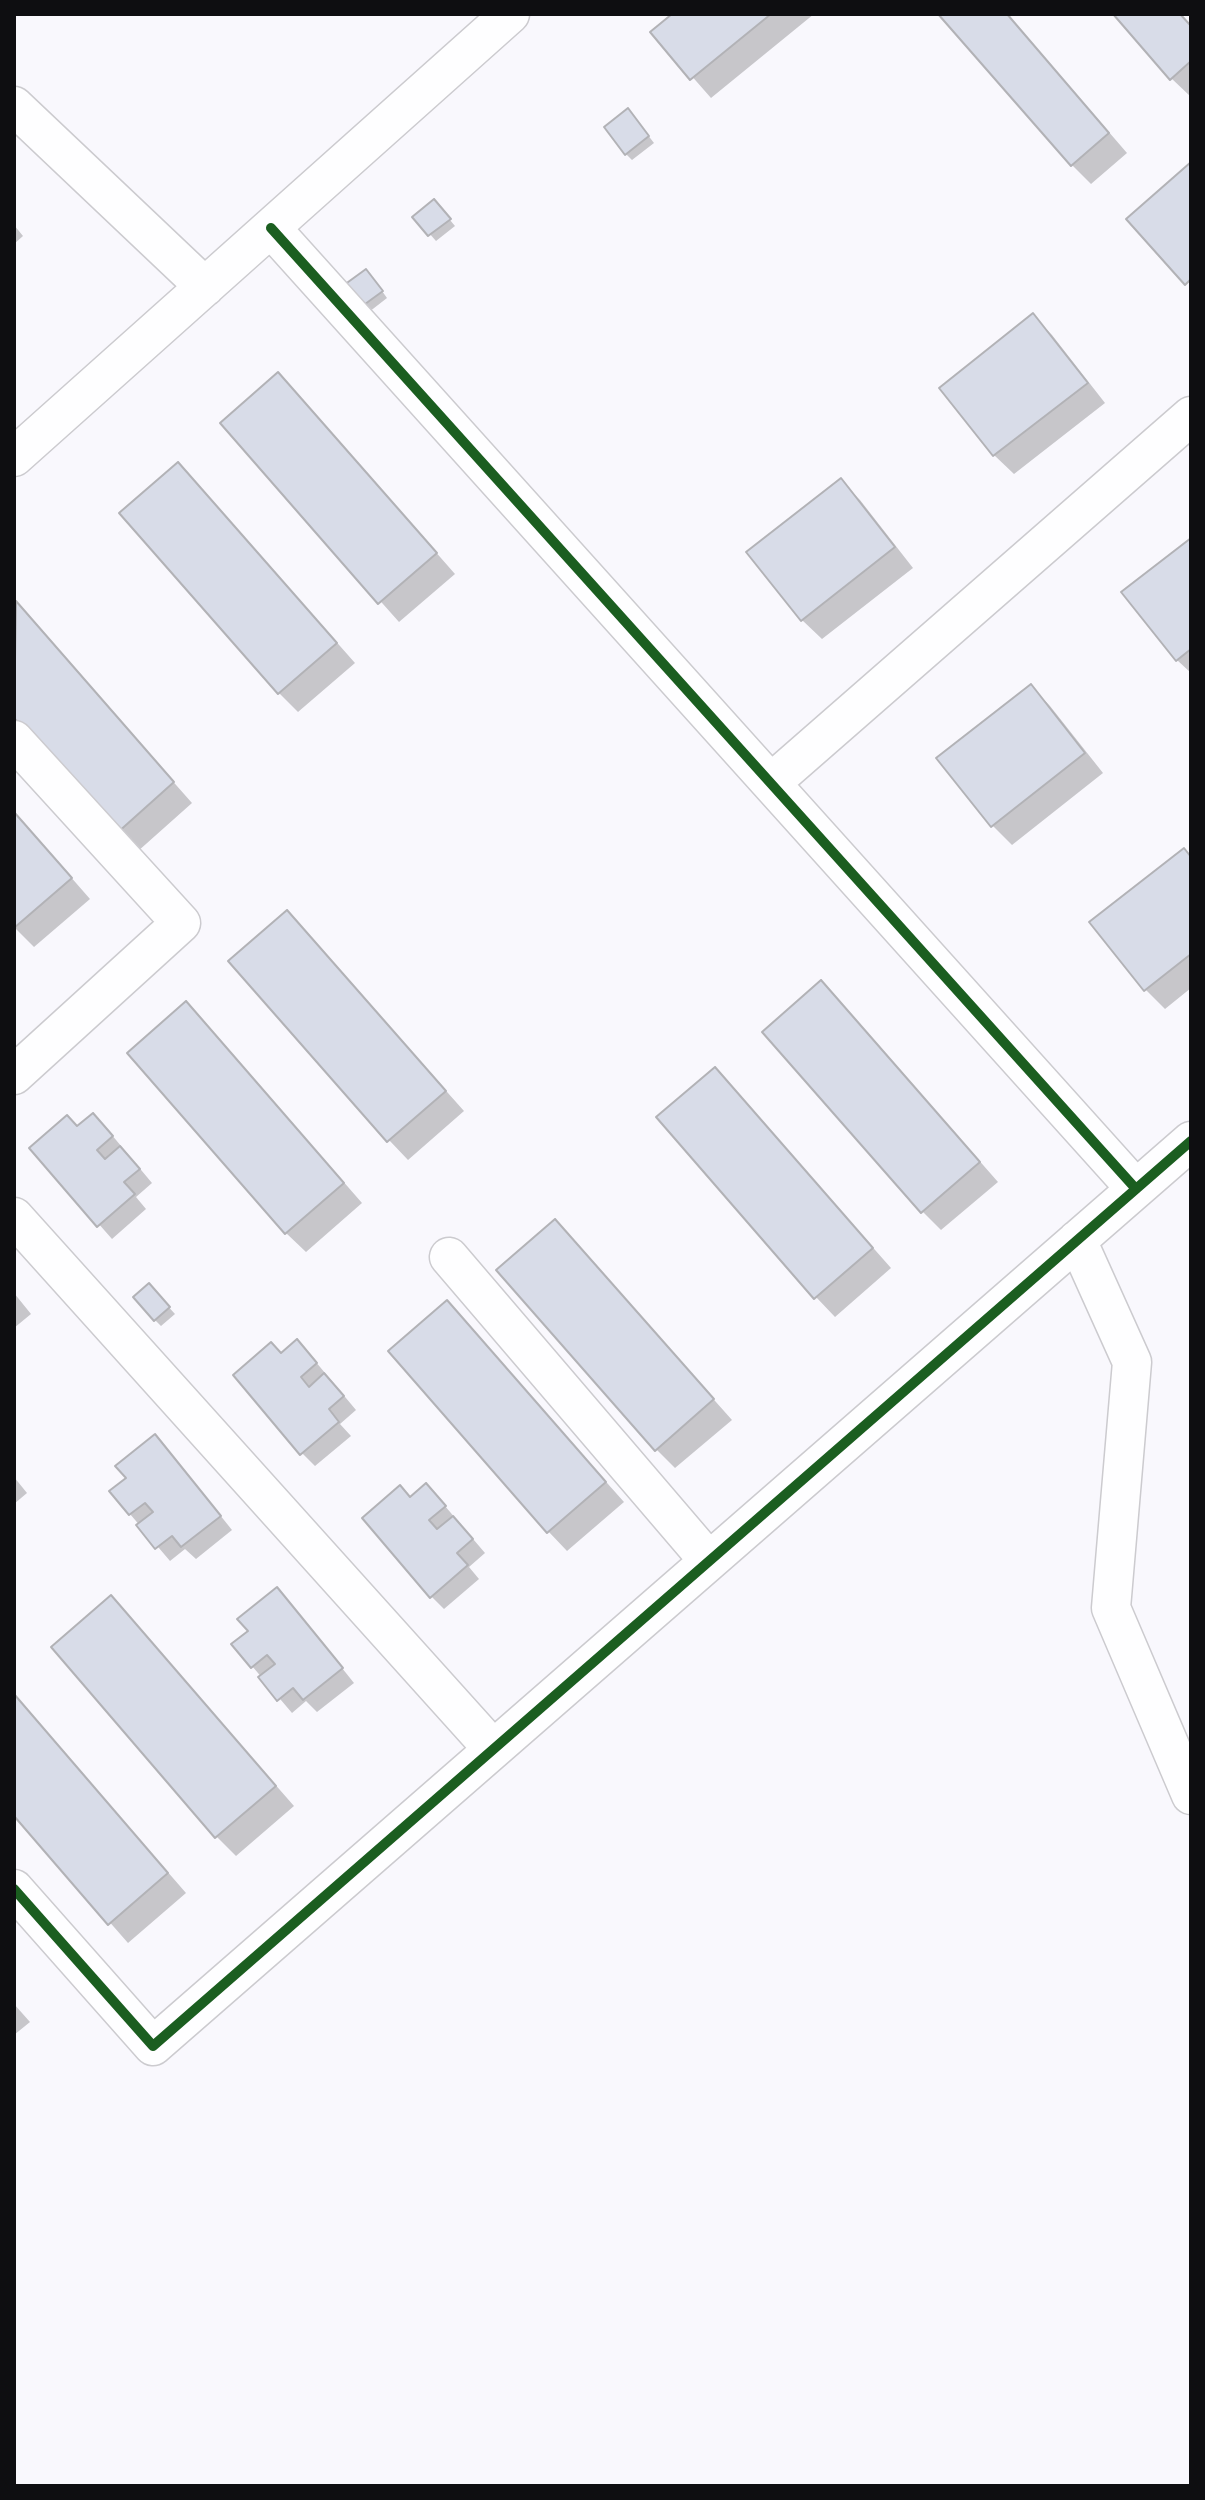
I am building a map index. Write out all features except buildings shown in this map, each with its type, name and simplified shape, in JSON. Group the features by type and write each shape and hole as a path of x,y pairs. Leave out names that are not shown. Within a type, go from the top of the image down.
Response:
{"street":[{"path":"14,457 510,14"},
{"path":"14,106 205,287"},
{"path":"271,228 1136,1189"},
{"path":"771,783 1191,416"},
{"path":"14,740 181,923 14,1075"},
{"path":"14,1889 153,2046 1191,1141"},
{"path":"14,1217 493,1749"},
{"path":"1077,1240 1132,1362 1111,1608 1191,1795"},
{"path":"449,1257 709,1561"}],"cycle path":[{"path":"271,228 1136,1189"},
{"path":"14,1889 153,2046 1191,1141"}]}
